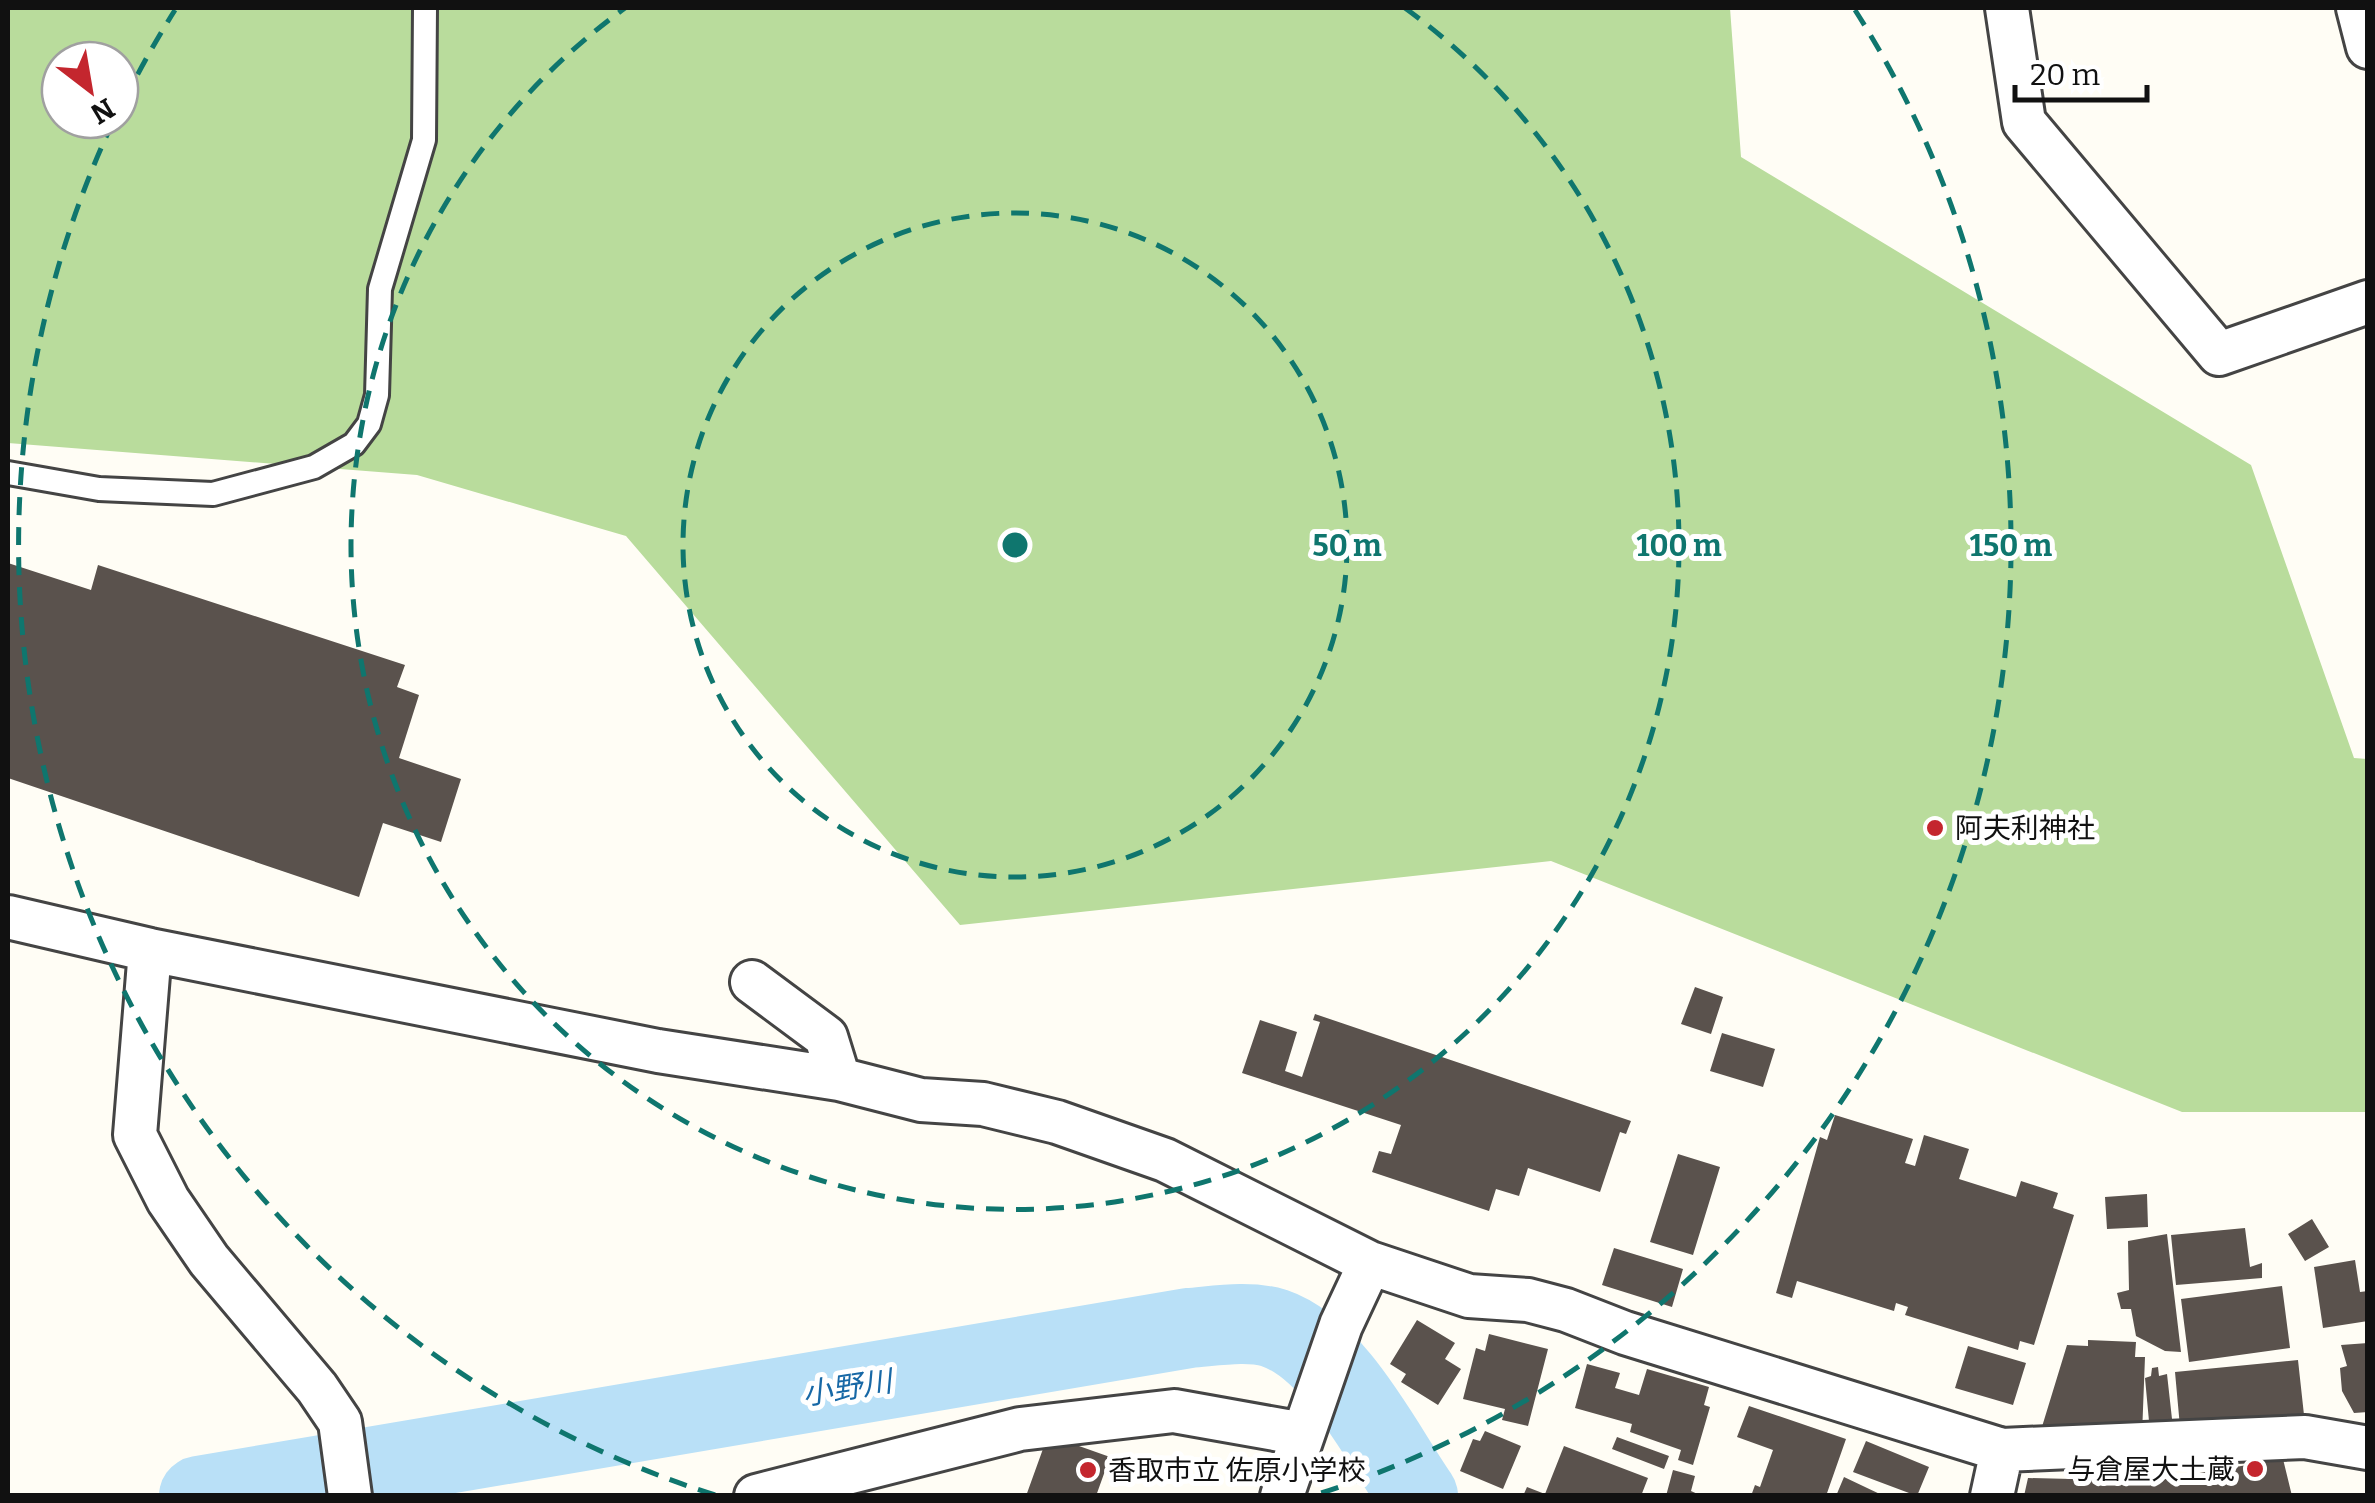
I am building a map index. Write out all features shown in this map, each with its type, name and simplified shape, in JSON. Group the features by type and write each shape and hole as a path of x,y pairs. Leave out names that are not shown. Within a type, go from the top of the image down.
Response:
{"street":[{"path":"2008,8 2024,122 2219,354 2368,302"},
{"path":"2358,8 2368,47"},
{"path":"8,918 658,1052 839,1078 921,1100 982,1104 1057,1122 1165,1160 1370,1263 1469,1296 1528,1300 1566,1310 1625,1333 2002,1450 2305,1437 2368,1448"},
{"path":"150,950 135,1135 168,1200 210,1260 317,1388 340,1422 350,1496"},
{"path":"752,982 826,1038 839,1078"},
{"path":"1282,1496 1341,1325 1370,1263"},
{"path":"756,1496 1020,1429 1174,1412 1309,1414"},
{"path":"1992,1496 2002,1450"}],"lane":[{"path":"8,473 99,488 213,494 314,467 354,444 369,424 377,395 380,289 424,140 425,8"}],"green space":[{"path":"8,8 1730,8 1741,157 2251,465 2354,758 2367,759 2367,1112 2182,1112 1551,861 960,925 626,536 417,475 8,443"}],"water":[{"path":"1353,1355 1449,1495 1389,1495 1325,1410"}],"building":[{"path":"8,563 91,590 98,565 405,665 397,687 419,695 399,758 461,779 441,842 383,823 359,897 8,778"},
{"path":"1695,987 1723,997 1711,1034 1681,1024"},
{"path":"1315,1014 1631,1121 1626,1134 1620,1132 1600,1192 1528,1168 1519,1196 1496,1189 1489,1211 1372,1172 1379,1151 1391,1154 1401,1125 1242,1073 1260,1020 1297,1032 1285,1071 1302,1077 1320,1022 1313,1020"},
{"path":"1722,1033 1775,1049 1763,1087 1710,1071"},
{"path":"1835,1115 1913,1139 1905,1163 1915,1166 1924,1135 1969,1149 1959,1179 2016,1197 2021,1181 2058,1193 2053,1208 2074,1215 2034,1345 2020,1341 2018,1350 1905,1315 1908,1307 1896,1303 1894,1311 1797,1281 1792,1298 1776,1293 1820,1137 1827,1140"},
{"path":"1678,1154 1720,1167 1693,1255 1650,1242"},
{"path":"2147,1194 2148,1227 2107,1229 2105,1197"},
{"path":"2312,1219 2329,1247 2305,1261 2288,1234"},
{"path":"2245,1228 2250,1267 2262,1263 2262,1278 2176,1285 2171,1235"},
{"path":"2167,1234 2181,1352 2165,1351 2136,1336 2131,1309 2121,1309 2117,1293 2129,1290 2128,1241"},
{"path":"1614,1248 1683,1269 1672,1307 1602,1285"},
{"path":"2355,1260 2360,1292 2368,1291 2368,1321 2323,1328 2314,1267"},
{"path":"2282,1286 2290,1348 2189,1362 2181,1299"},
{"path":"1417,1320 1455,1343 1445,1359 1461,1369 1438,1405 1401,1382 1406,1374 1390,1364"},
{"path":"1489,1334 1548,1349 1528,1426 1502,1420 1505,1409 1463,1399 1476,1348 1485,1351"},
{"path":"2088,1340 2136,1342 2135,1357 2145,1357 2142,1435 2041,1430 2067,1345 2088,1346"},
{"path":"2368,1343 2368,1412 2354,1413 2342,1391 2340,1368 2347,1366 2341,1345"},
{"path":"1968,1346 2026,1363 2013,1405 1955,1388"},
{"path":"2298,1360 2304,1415 2180,1427 2175,1372"},
{"path":"1587,1364 1620,1373 1615,1388 1639,1395 1647,1369 1709,1387 1704,1405 1710,1407 1693,1465 1678,1460 1681,1450 1630,1432 1632,1424 1575,1408"},
{"path":"2158,1367 2159,1376 2167,1374 2173,1428 2150,1432 2145,1378 2151,1376 2152,1368"},
{"path":"1749,1406 1846,1439 1826,1496 1751,1496 1755,1485 1760,1487 1773,1450 1737,1437"},
{"path":"1485,1431 1521,1446 1503,1489 1460,1471 1473,1439 1480,1441"},
{"path":"1048,1435 1110,1457 1096,1496 1026,1496"},
{"path":"1617,1437 1669,1456 1664,1469 1612,1449"},
{"path":"1866,1441 1929,1467 1917,1496 1853,1472"},
{"path":"1564,1446 1648,1478 1641,1496 1523,1496 1527,1487 1545,1494"},
{"name":"与倉屋大土蔵","path":"2283,1459 2292,1496 2024,1496 2028,1478 2152,1481"},
{"path":"1673,1470 1695,1476 1691,1491 1702,1496 1666,1496"},
{"path":"1844,1477 1884,1496 1836,1496"}],"waterway":[{"name":"小野川","path":"199,1496 1189,1328 1243,1324 1274,1328 1297,1339 1318,1356 1356,1400 1418,1496"}],"place":[{"name":"阿夫利神社","path":"1935,828"},
{"name":"与倉屋大土蔵","path":"2255,1469"},
{"name":"香取市立 佐原小学校","path":"1088,1470"}]}
